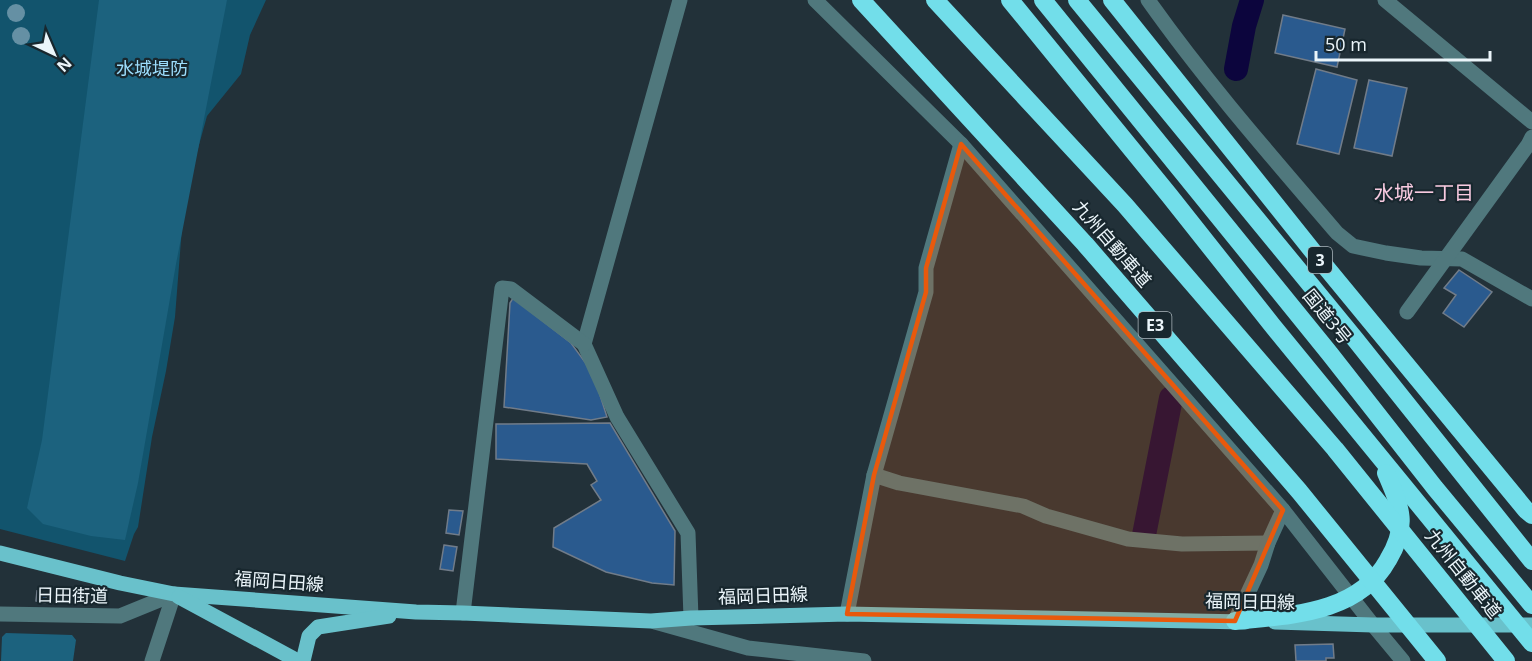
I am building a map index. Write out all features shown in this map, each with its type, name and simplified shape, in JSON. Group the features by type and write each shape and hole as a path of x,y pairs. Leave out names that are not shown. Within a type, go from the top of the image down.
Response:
{"highway":[{"name":"九州自動車道","path":"861,0 1085,244 1299,491 1437,661"},
{"name":"九州自動車道","path":"935,0 1149,232 1335,449 1506,661"},
{"path":"1010,0 1376,452 1525,625 1532,643"},
{"name":"国道3号","path":"1042,0 1532,605"},
{"name":"国道3号","path":"1077,0 1355,339 1532,561"},
{"name":"3","path":"1112,0 1315,254 1530,514"},
{"path":"1235,621 1302,613 1325,607 1351,597 1367,586 1385,566 1396,546 1402,524 1397,499 1376,452"}],"main road":[{"name":"福岡日田線","path":"0,554 174,594 416,612 651,621 847,614 1373,625 1525,625"},
{"path":"174,594 298,661"},
{"path":"303,661 309,636 318,627 416,612"}],"street":[{"path":"584,344 680,0"},
{"path":"815,0 961,144 1283,510 1403,661"},
{"path":"1148,0 1232,109 1337,233 1353,246 1410,256 1462,259 1532,299"},
{"path":"1385,0 1532,122"},
{"path":"1407,312 1532,137"},
{"path":"847,614 874,475 926,292 926,268 961,144"},
{"path":"463,613 502,288 510,289 584,344 617,417 688,533 691,618"},
{"path":"874,475 899,483 1023,506 1046,516 1128,539 1182,544 1268,543"},
{"path":"1235,621 1283,510"},
{"path":"152,661 174,594"},
{"name":"日田街道","path":"0,614 120,616 174,594"},
{"path":"651,621 748,648 864,661"}],"highlighted area":[{"path":"961,144 1283,510 1235,621 847,614 874,475 926,292 926,268"}],"green space":[{"path":"0,0 266,0 250,35 241,74 207,116 189,181 184,202 175,317 166,371 152,437 138,527 125,561 0,529"},
{"name":"水城堤防","path":"99,0 227,0 176,264 138,483 125,540 91,536 43,524 27,508 42,440"},
{"path":"6,633 72,635 76,640 73,661 1,661 2,637"}],"building":[{"path":"1283,15 1345,29 1337,67 1275,53"},
{"path":"1316,69 1357,80 1339,154 1297,144"},
{"path":"1369,80 1407,88 1392,156 1354,148"},
{"path":"1459,270 1492,292 1464,327 1443,313 1456,295 1444,288"},
{"path":"513,298 571,343 593,373 607,417 591,420 504,407 510,303"},
{"path":"610,423 675,531 674,585 652,583 606,572 553,547 554,528 601,500 591,485 597,481 587,464 496,459 496,424"},
{"path":"449,510 463,511 459,535 446,533"},
{"path":"444,545 457,547 453,571 440,569"},
{"path":"37,591 47,593 45,603 36,601"},
{"path":"1333,644 1334,658 1326,658 1326,661 1296,661 1295,645"}],"waterway":[{"path":"1236,69 1244,26 1252,0"},
{"path":"1144,535 1171,398"}],"district":[{"name":"水城一丁目","path":"1424,193"}]}
